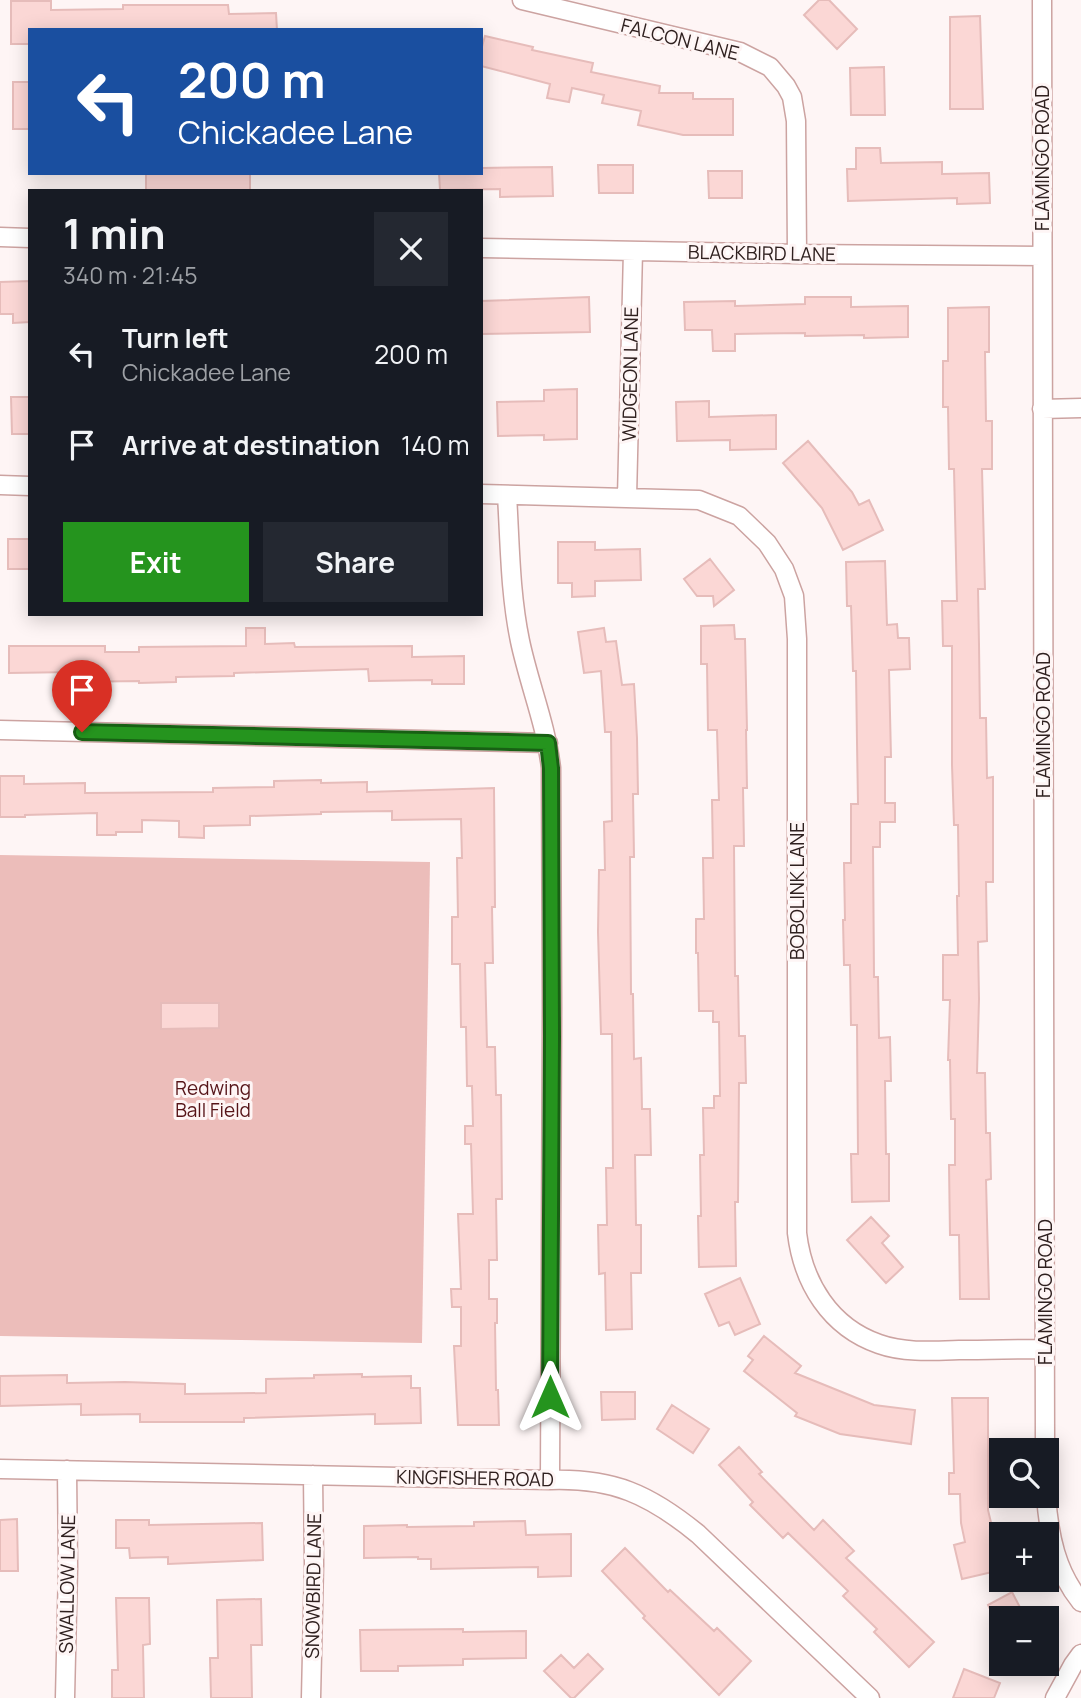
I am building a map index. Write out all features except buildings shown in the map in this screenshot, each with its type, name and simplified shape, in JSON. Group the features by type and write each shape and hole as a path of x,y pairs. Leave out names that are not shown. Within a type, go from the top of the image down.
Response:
{"street":[{"name":"FALCON LANE","path":"522,0 740,52 770,67 792,97 796,121 797,254"},
{"name":"FLAMINGO ROAD","path":"1042,0 1045,1438"},
{"path":"0,237 28,237"},
{"name":"BLACKBIRD LANE","path":"483,248 1042,256"},
{"name":"WIDGEON LANE","path":"627,497 633,251"},
{"path":"1042,409 1081,408"},
{"path":"0,485 28,486"},
{"name":"BOBOLINK LANE","path":"483,494 699,500 739,516 768,543 784,569 794,596 797,639 797,1233 809,1280 822,1302 837,1318 854,1332 880,1345 916,1351 1045,1349"},
{"path":"507,495 512,601 548,743 551,768 550,1480"},
{"path":"0,730 548,743"},
{"name":"KINGFISHER ROAD","path":"0,1469 575,1479 605,1483 643,1496 673,1513 870,1698"},
{"name":"SWALLOW LANE","path":"65,1698 67,1470"},
{"name":"SNOWBIRD LANE","path":"311,1698 313,1475"},
{"path":"1047,1508 1051,1541 1070,1589 1081,1602"},
{"path":"1055,1698 1081,1654"}],"green space":[{"name":"Redwing Ball Field","path":"0,855 430,862 422,1343 0,1336"}],"route":[{"path":"82,732 548,743 551,768 552,981 550,1397"}]}
